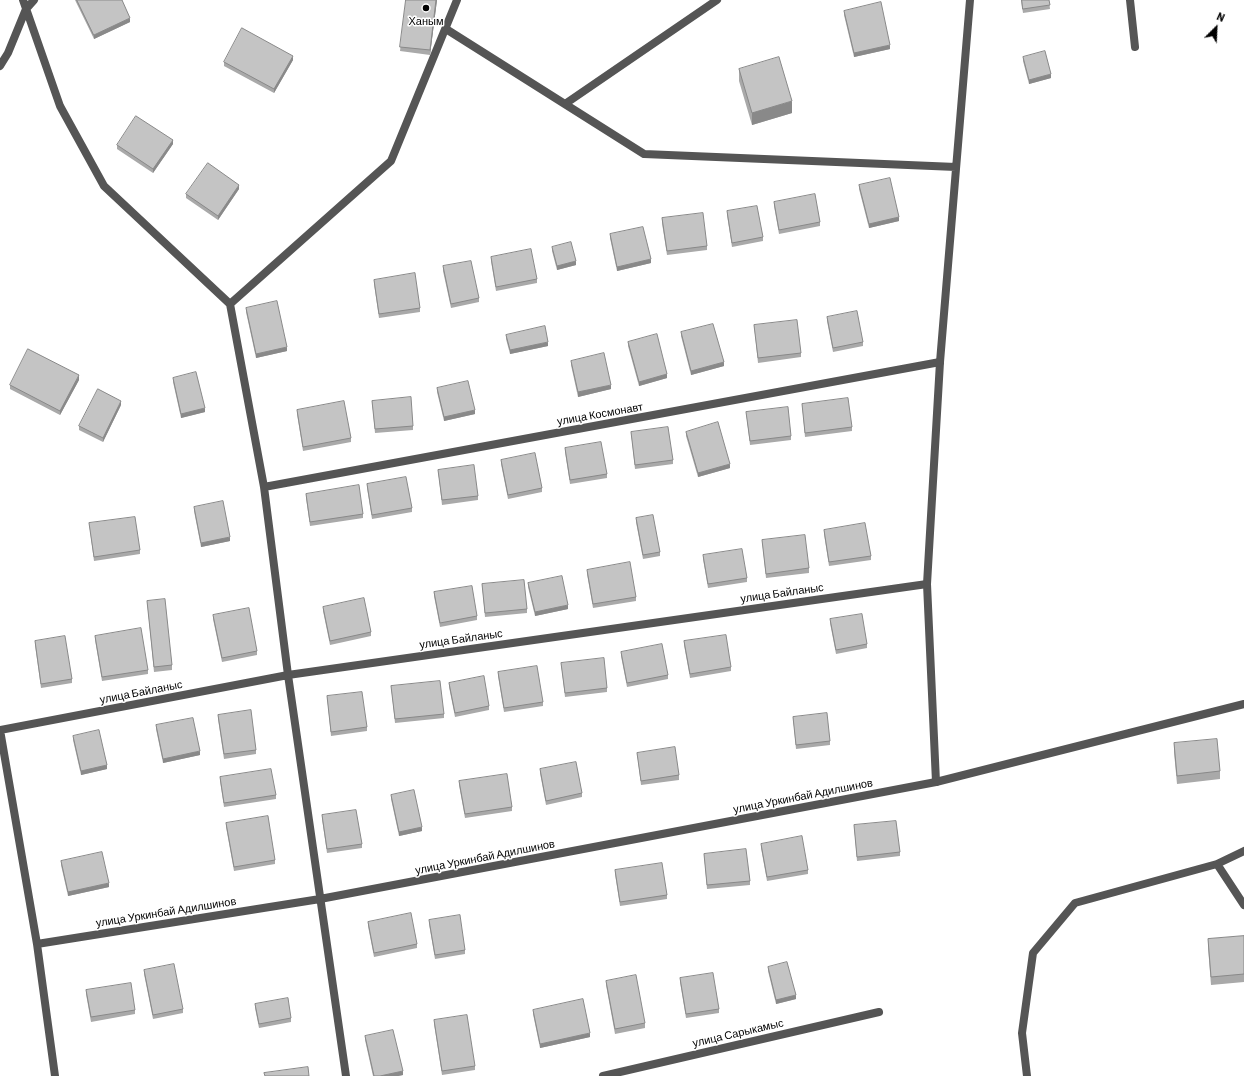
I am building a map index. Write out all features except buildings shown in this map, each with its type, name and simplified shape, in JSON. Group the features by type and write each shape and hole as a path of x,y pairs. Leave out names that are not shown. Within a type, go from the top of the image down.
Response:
{"street":[{"path":"23,0 60,106 104,186 230,304 264,487 288,675 346,1076"},
{"path":"0,66 8,52 26,9 34,0"},
{"path":"230,304 391,161 458,0"},
{"path":"565,104 717,0"},
{"path":"936,782 927,584 940,362 970,0"},
{"path":"1130,0 1135,47"},
{"path":"446,29 644,154 956,167"},
{"name":"улица Космонавт","path":"264,487 940,362"},
{"name":"улица Байланыс","path":"0,730 288,675 927,584"},
{"name":"улица Уркинбай Адилшинов","path":"37,944 320,900 936,782 1244,704"},
{"path":"0,730 37,944 55,1076"},
{"path":"1027,1076 1022,1032 1033,953 1075,903 1217,864 1244,851"},
{"path":"1217,864 1244,905"},
{"name":"улица Сарыкамыс","path":"603,1076 879,1012"}],"place":[{"name":"Ханым","path":"426,8"}]}
